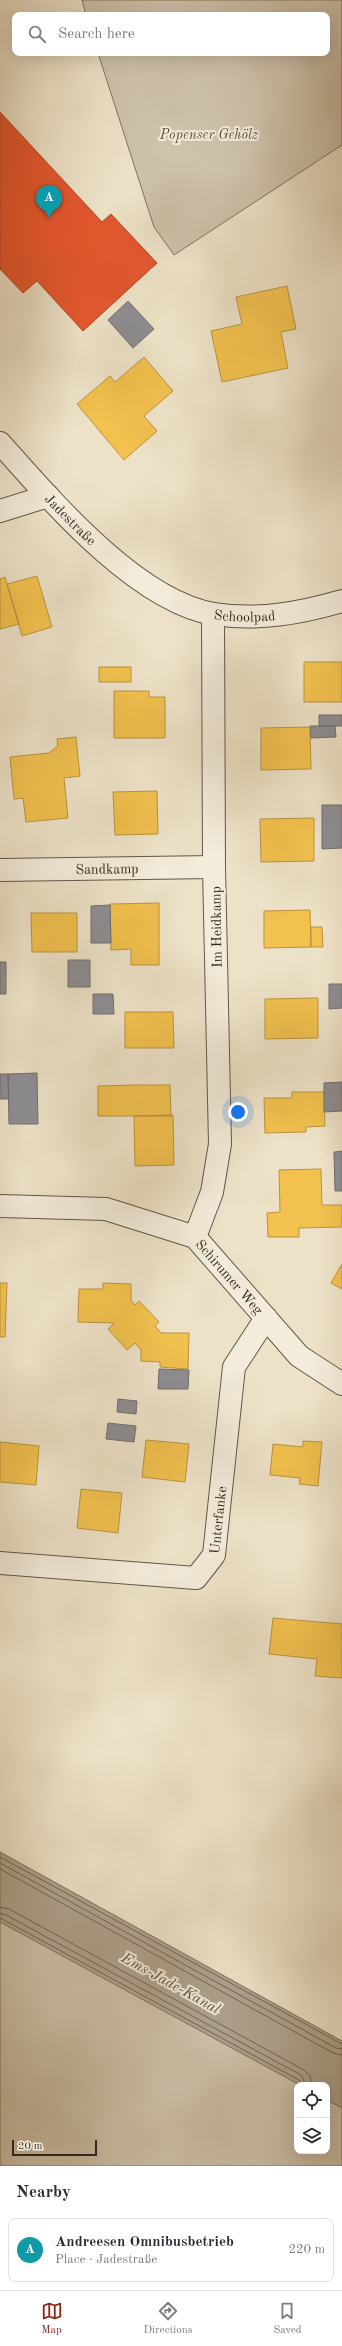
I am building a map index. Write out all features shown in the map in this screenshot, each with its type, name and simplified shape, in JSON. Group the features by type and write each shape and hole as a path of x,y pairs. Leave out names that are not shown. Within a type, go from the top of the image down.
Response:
{"street":[{"name":"Jadestraße","path":"0,443 48,496 107,552 150,587"},
{"path":"0,511 48,496"},
{"name":"Schoolpad","path":"150,587 179,602 213,614 259,618 307,611 342,601"},
{"name":"Im Heidkamp","path":"195,1237 212,1192 220,1144 214,867 213,614"},
{"name":"Sandkamp","path":"0,870 214,867"},
{"name":"Schirumer Weg","path":"0,1206 106,1209 195,1237 299,1356 342,1384"},
{"name":"Unterfanke","path":"0,1563 196,1578 214,1555 234,1367 266,1318"}],"green space":[{"name":"Popenser Gehölz","path":"82,0 342,0 342,145 174,255 154,227 99,56 330,56 330,12 85,12"},
{"path":"0,1920 297,2082 294,2082 294,2154 330,2154 330,2101 342,2107 342,2166 0,2166"}],"water":[{"name":"Ems-Jade-Kanal","path":"0,1852 342,2041 342,2108 330,2102 330,2082 294,2082 0,1922"}],"building: Homes":[{"path":"287,286 296,329 281,332 288,368 222,382 211,331 242,324 236,297"},
{"path":"144,357 173,391 144,416 157,431 124,460 77,404 110,376 115,382"},
{"path":"37,576 52,627 22,636 7,584"},
{"path":"5,577 19,624 0,629 0,579"},
{"path":"304,662 342,662 342,702 304,702"},
{"path":"99,667 131,667 131,682 99,682"},
{"path":"114,691 149,691 149,697 165,697 165,738 114,738"},
{"path":"310,727 311,769 261,770 261,728"},
{"path":"76,737 80,776 64,778 68,818 26,822 23,798 14,799 10,757 49,753 58,746 57,739"},
{"path":"157,791 158,834 115,835 113,792"},
{"path":"314,818 314,861 261,862 260,819"},
{"path":"159,903 159,965 131,965 131,949 111,950 110,904"},
{"path":"310,910 311,947 264,948 264,911"},
{"path":"31,913 77,913 77,952 32,952"},
{"path":"311,927 322,927 323,947 311,947"},
{"path":"318,998 318,1038 265,1039 265,999"},
{"path":"125,1012 173,1012 174,1048 125,1048"},
{"path":"170,1085 171,1116 98,1116 98,1086"},
{"path":"292,1092 324,1092 325,1126 306,1127 306,1132 265,1133 264,1098 292,1098"},
{"path":"173,1115 174,1165 135,1166 134,1116"},
{"path":"321,1169 322,1205 342,1205 342,1227 299,1228 299,1237 268,1237 267,1213 280,1212 279,1170"},
{"path":"342,1264 342,1289 331,1283"},
{"path":"0,1283 7,1283 5,1337 0,1337"},
{"path":"103,1283 131,1284 131,1300 135,1305 139,1301 159,1322 155,1326 161,1333 189,1333 188,1369 160,1367 160,1362 141,1361 141,1350 135,1343 127,1350 108,1329 114,1323 78,1322 79,1289 103,1289"},
{"path":"146,1440 189,1444 185,1482 142,1477"},
{"path":"303,1441 322,1442 318,1486 299,1484 300,1478 270,1475 273,1444 303,1447"},
{"path":"0,1442 39,1446 36,1485 0,1482"},
{"path":"81,1489 122,1493 118,1533 77,1528"},
{"path":"273,1618 342,1624 342,1678 315,1676 317,1659 269,1654"}],"building: Shops":[{"path":"0,112 102,222 111,214 157,263 83,331 37,281 23,293 0,269"}],"building: Industry":[{"path":"128,301 154,329 133,348 108,320"},
{"path":"319,715 342,715 342,726 319,726"},
{"path":"310,726 335,726 336,737 311,738"},
{"path":"322,805 342,805 342,848 322,849"},
{"path":"110,905 111,943 91,943 91,906"},
{"path":"68,960 90,960 90,987 68,987"},
{"path":"0,962 6,962 6,994 0,994"},
{"path":"329,984 342,984 342,1008 329,1009"},
{"path":"93,994 113,994 114,1014 93,1014"},
{"path":"37,1073 38,1124 9,1124 8,1074"},
{"path":"0,1074 8,1074 9,1099 0,1099"},
{"path":"342,1082 342,1111 324,1112 324,1083"},
{"path":"342,1151 342,1191 335,1191 334,1152"},
{"path":"159,1369 189,1370 188,1389 158,1389"},
{"path":"118,1399 137,1401 136,1414 117,1412"},
{"path":"108,1423 136,1426 134,1442 106,1439"}],"place":[{"name":"Andreesen Omnibusbetrieb","path":"49,218"}]}
